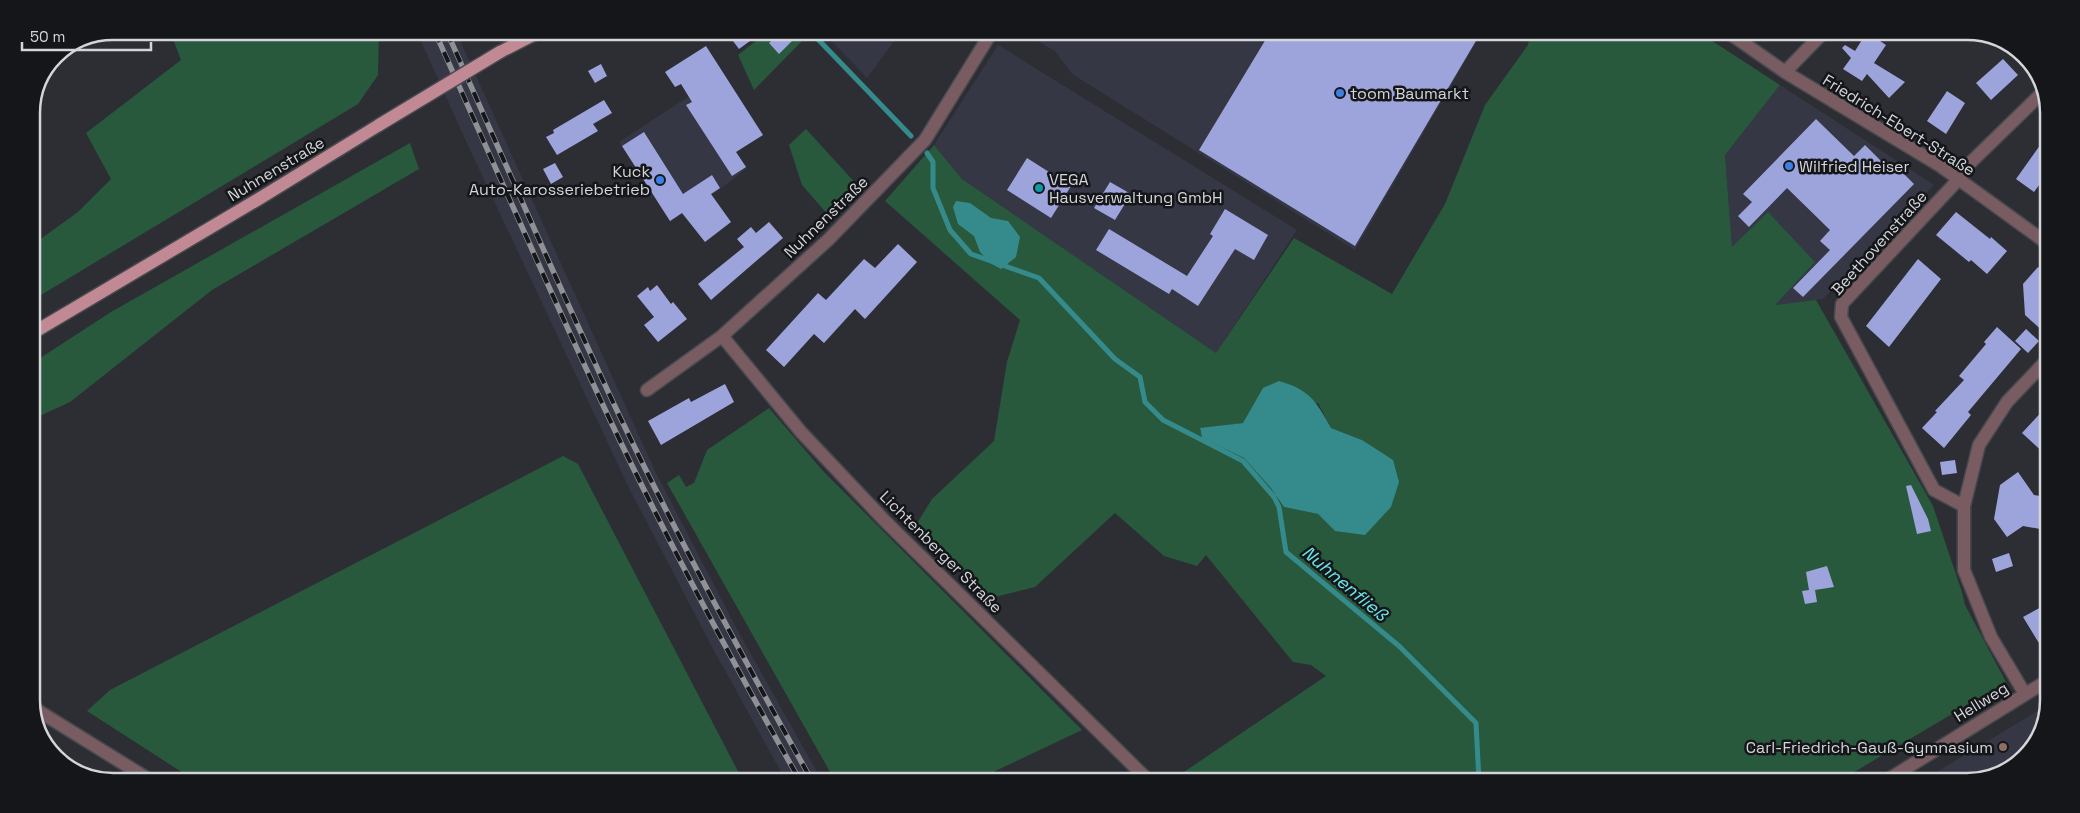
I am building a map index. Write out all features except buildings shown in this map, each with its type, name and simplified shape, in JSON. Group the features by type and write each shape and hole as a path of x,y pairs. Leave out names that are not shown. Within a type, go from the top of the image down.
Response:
{"main road":[{"name":"Nuhnenstraße","path":"40,329 257,200 500,52 523,40"}],"street":[{"name":"Nuhnenstraße","path":"647,390 722,336 828,240 925,140 987,40"},
{"name":"Friedrich-Ebert-Straße","path":"1739,40 1785,72 1939,165 2040,238"},
{"path":"1785,72 1816,40"},
{"name":"Beethovenstraße","path":"1964,506 1934,490 1841,317 1842,304 1958,180 1966,167 2038,97"},
{"name":"Lichtenberger Straße","path":"722,336 801,432 885,521 1141,773"},
{"path":"2025,694 1992,637 1964,570 1964,506 1979,445 2007,402 2040,367"},
{"name":"Hellweg","path":"1898,773 2040,685"},
{"path":"41,712 139,773"}],"shaded area":[{"path":"421,40 460,40 656,473 738,631 818,773 782,773 712,647 629,488 464,137"},
{"path":"831,40 895,40 867,78"},
{"name":"toom Baumarkt","path":"1036,40 1478,40 1355,250 1072,74 1055,51"},
{"name":"VEGA Hausverwaltung GmbH","path":"998,45 1297,230 1216,353 962,179 934,145"},
{"path":"1780,85 1934,185 1823,299 1774,306 1732,248 1725,155"},
{"name":"Kuck Auto-Karosseriebetrieb","path":"697,91 747,168 719,190 670,222 619,142"},
{"name":"Carl-Friedrich-Gauß-Gymnasium","path":"2039,710 2036,723 2025,744 2019,752 2007,761 1990,769 1976,772 1935,773"}],"green space":[{"path":"173,40 379,40 378,75 358,104 40,296 40,239 78,212 111,179 86,133 181,60"},
{"path":"757,40 803,40 754,90 738,55"},
{"path":"1529,40 1711,40 1780,85 1725,155 1732,247 1768,212 1815,262 1775,305 1816,300 1933,506 1965,605 2006,682 1852,773 1182,773 1326,676 1311,665 1293,662 1206,555 1197,566 1164,556 1115,513 1035,587 991,598 916,525 932,499 994,441 1007,362 1020,320 885,201 934,145 962,179 1216,353 1294,238 1392,294 1445,204 1485,105 1528,45","holes":["1318,403 1331,428 1362,440 1335,531 1318,514 1284,507 1270,487 1244,458 1202,438 1200,429 1243,423"]},
{"path":"806,129 859,187 829,216 802,185 789,145"},
{"path":"410,143 419,169 212,290 70,402 40,416 40,358 111,312"},
{"path":"769,408 823,471 1082,730 991,773 831,773 667,483 679,475 686,487 694,483 707,450"},
{"path":"563,456 578,464 739,773 183,773 87,711 110,690"}],"water":[{"path":"956,201 970,203 991,218 1008,221 1020,237 1016,257 1001,269 992,264 980,252 974,236 958,224 953,207"},
{"path":"1279,381 1298,388 1311,398 1331,428 1362,440 1393,460 1399,482 1391,507 1365,535 1335,531 1318,514 1284,507 1270,487 1244,458 1202,438 1200,428 1243,423 1263,388"}],"waterway":[{"name":"Nuhnenfließ","path":"819,40 911,136"},
{"name":"Nuhnenfließ","path":"927,153 933,162 933,188 950,230 971,254 1039,278 1115,359 1140,377 1145,402 1163,420 1243,461 1274,497 1279,507 1286,552 1399,646 1476,723 1479,773"}],"railway":[{"path":"439,40 632,466 701,601 796,773"},
{"path":"451,40 532,225 642,463 761,690 808,773"}],"place":[{"name":"toom Baumarkt","path":"1340,93"},
{"name":"Wilfried Heiser","path":"1789,166"},
{"name":"Kuck Auto-Karosseriebetrieb","path":"660,180"},
{"name":"VEGA Hausverwaltung GmbH","path":"1039,188"},
{"name":"Carl-Friedrich-Gauß-Gymnasium","path":"2003,747"}]}
